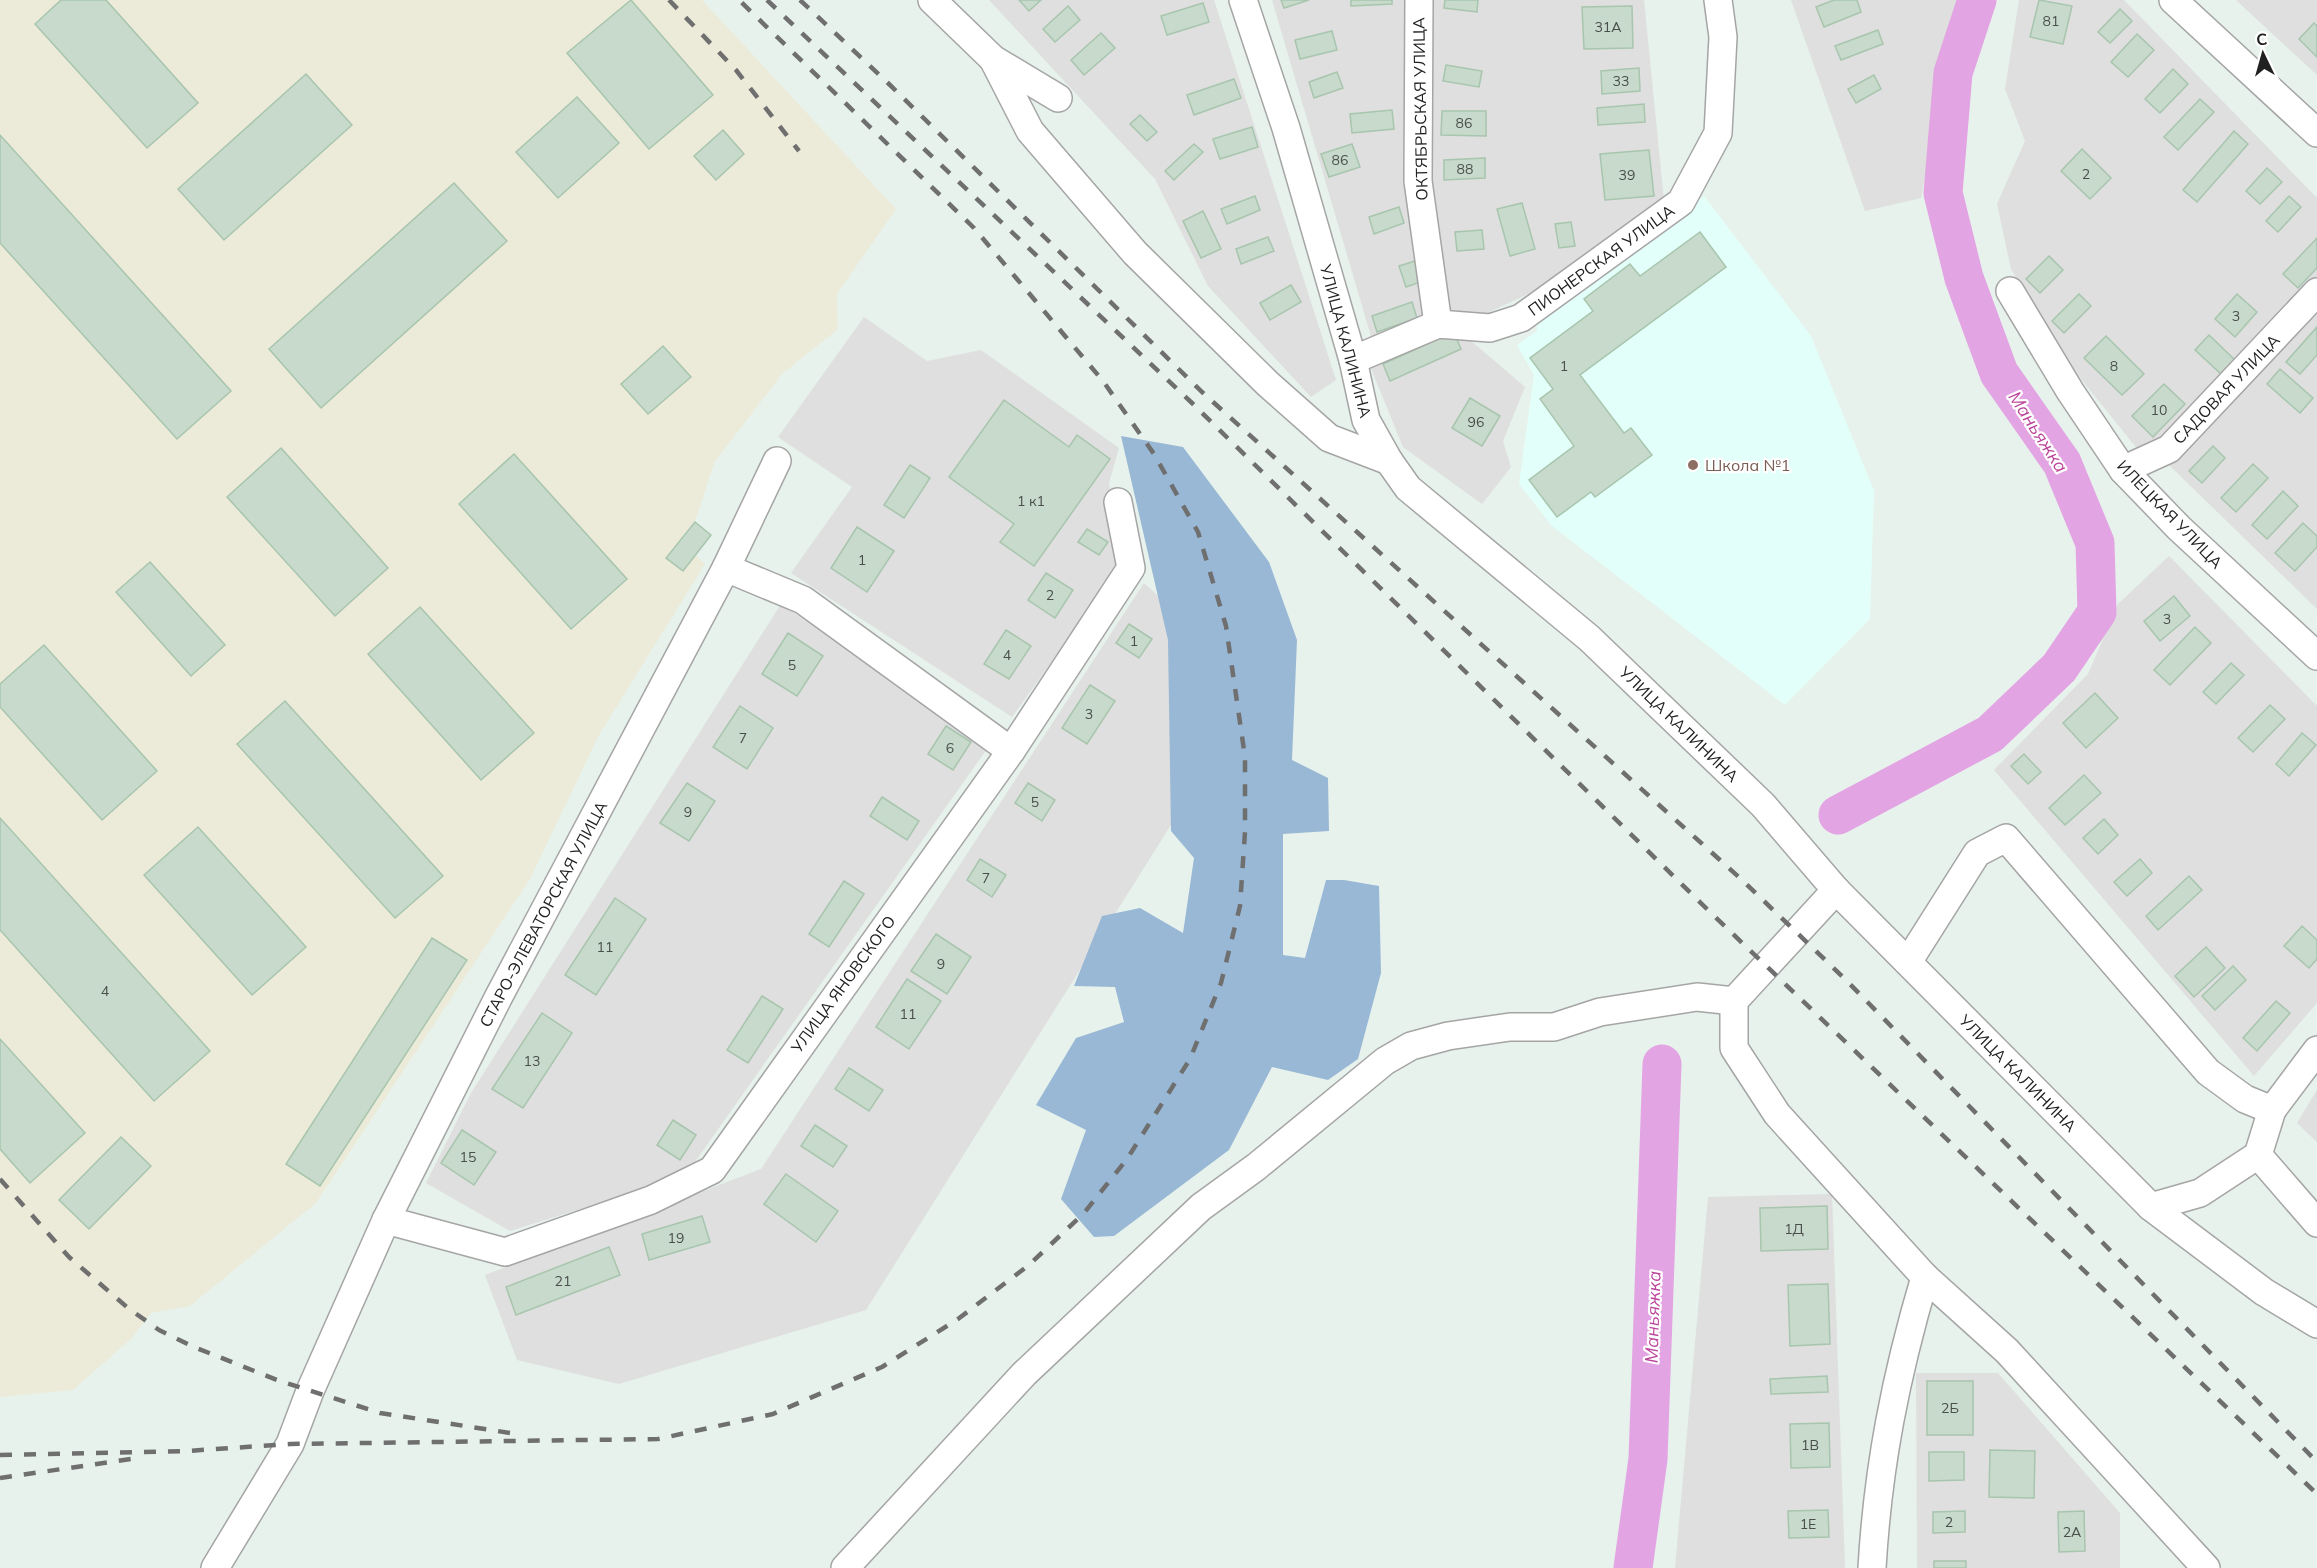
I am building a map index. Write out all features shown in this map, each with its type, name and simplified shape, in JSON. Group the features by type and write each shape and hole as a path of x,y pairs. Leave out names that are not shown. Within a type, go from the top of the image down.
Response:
{"street":[{"path":"932,0 993,59 1058,98"},
{"name":"УЛИЦА КАЛИНИНА","path":"1242,0 1286,128 1353,360 1366,420 1389,461 1408,488 1589,638 1656,701 1763,805 1836,890 2151,1207 2265,1292 2317,1324"},
{"name":"ОКТЯБРЬСКАЯ УЛИЦА","path":"1419,0 1418,181 1438,324"},
{"name":"ПИОНЕРСКАЯ УЛИЦА","path":"1353,360 1438,324 1490,328 1521,318 1682,202 1718,133 1723,37 1718,0"},
{"path":"2173,0 2317,133"},
{"path":"993,59 1030,131 1135,253 1268,384 1329,438 1389,461"},
{"name":"ИЛЕЦКАЯ УЛИЦА","path":"2010,291 2070,391 2123,470 2179,528 2317,656"},
{"name":"САДОВАЯ УЛИЦА","path":"2123,470 2169,449 2317,292"},
{"name":"СТАРО-ЭЛЕВАТОРСКАЯ УЛИЦА","path":"215,1568 290,1444 310,1391 386,1220 498,998 726,568 777,461"},
{"name":"УЛИЦА ЯНОВСКОГО","path":"386,1220 506,1252 651,1200 712,1170 1011,751 1131,568 1118,502"},
{"path":"726,568 802,600 1011,751"},
{"path":"1908,962 1977,853 2006,838 2208,1072 2245,1099 2272,1110"},
{"path":"1836,890 1734,1001 1734,1048 1777,1114 1925,1277 2007,1351 2206,1568"},
{"path":"845,1568 1024,1374 1184,1223 1385,1061 1411,1046 1448,1036 1510,1028 1554,1027 1600,1012 1697,997 1734,1001"},
{"path":"2151,1207 2200,1193 2258,1155 2272,1110 2317,1050"},
{"path":"2258,1155 2317,1223"},
{"path":"1872,1568 1875,1512 1885,1436 1906,1342 1925,1277"}],"shaded area":[{"path":"0,0 702,0 896,209 837,294 838,329 782,374 714,463 695,522 711,535 696,555 705,564 599,735 530,879 316,1203 190,1306 151,1313 132,1338 73,1390 0,1397"},
{"path":"989,0 1214,0 1336,380 1311,397 1208,286 1155,179"},
{"path":"1272,0 1405,0 1406,170 1433,320 1373,343"},
{"path":"1432,0 1644,0 1664,201 1541,288 1487,313 1451,316 1432,198"},
{"path":"1791,0 1957,0 1921,198 1865,211"},
{"path":"2019,0 2124,0 2317,198 2317,277 2165,440 2139,451 2064,358 2011,269 1997,204 2025,141 2005,89"},
{"path":"2236,0 2317,0 2317,75"},
{"name":"Школа №1","path":"1704,196 1811,336 1874,491 1870,619 1785,705 1552,526 1519,484 1534,375 1517,345 1537,331 1536,319"},
{"path":"2317,307 2317,609 2169,465"},
{"path":"864,317 927,361 981,350 1119,448 1109,483 1121,565 1012,717 791,573 852,487 778,437"},
{"path":"1456,328 1525,387 1503,441 1511,467 1482,504 1403,447 1370,366"},
{"path":"1121,436 1183,447 1269,562 1297,640 1292,760 1328,778 1329,831 1283,834 1283,955 1305,958 1326,880 1344,880 1379,886 1381,973 1358,1059 1328,1080 1272,1067 1229,1150 1114,1236 1094,1237 1061,1199 1086,1130 1036,1105 1076,1038 1124,1022 1115,987 1074,986 1102,916 1140,908 1183,933 1194,858 1171,831 1168,640"},
{"path":"2169,556 2317,706 2317,1003 2254,1076 1994,770 2088,674 2118,604"},
{"path":"1144,583 1196,630 1203,774 866,1310 619,1384 517,1360 485,1275 761,1169"},
{"path":"781,604 989,746 685,1176 510,1231 426,1183 471,1093"},
{"path":"2317,1090 2317,1142 2297,1123"},
{"path":"1832,1194 1845,1568 1675,1568 1708,1197"},
{"path":"1916,1373 1998,1373 2120,1513 2120,1568 1917,1568"}],"building":[{"path":"61,0 106,0 198,103 147,148 35,24"},
{"path":"631,0 713,95 649,149 567,53"},
{"path":"1019,0 1041,0 1029,11"},
{"path":"1281,0 1309,0 1284,8"},
{"path":"1351,0 1392,0 1392,4 1351,6"},
{"path":"1445,0 1478,0 1477,12 1444,8"},
{"path":"1834,0 1857,0 1861,12 1824,27 1816,7"},
{"path":"2039,0 2072,6 2063,44 2030,37"},
{"path":"1203,3 1209,22 1167,35 1161,16"},
{"path":"1068,6 1080,20 1055,42 1043,29"},
{"path":"1632,6 1633,48 1584,49 1582,7"},
{"path":"2120,9 2132,21 2110,43 2098,32"},
{"path":"2314,23 2317,26 2317,57 2299,39"},
{"path":"1878,30 1883,44 1841,60 1835,46"},
{"path":"1332,31 1337,50 1300,59 1295,40"},
{"path":"1101,33 1115,48 1084,75 1071,60"},
{"path":"2137,34 2154,50 2128,77 2111,62"},
{"path":"1446,65 1482,71 1479,87 1443,81"},
{"path":"1639,68 1640,91 1602,94 1601,71"},
{"path":"2173,69 2188,84 2160,113 2145,99"},
{"path":"1337,72 1343,88 1314,98 1309,82"},
{"path":"306,74 352,125 224,240 178,189"},
{"path":"1874,75 1881,89 1856,103 1848,89"},
{"path":"1234,79 1241,98 1194,115 1187,95"},
{"path":"577,97 619,143 558,198 516,152"},
{"path":"2200,99 2214,112 2178,150 2164,137"},
{"path":"1644,104 1645,122 1598,125 1597,108"},
{"path":"1392,110 1394,129 1352,133 1350,114"},
{"path":"1442,111 1486,111 1486,136 1441,135"},
{"path":"1140,115 1157,132 1147,141 1130,124"},
{"path":"1252,127 1258,147 1220,159 1213,139"},
{"path":"723,130 744,154 716,180 694,156"},
{"path":"2234,131 2248,144 2197,202 2183,190"},
{"path":"0,135 231,391 177,439 0,243"},
{"path":"1194,144 1203,152 1174,180 1165,171"},
{"path":"1352,144 1360,167 1329,177 1321,154"},
{"path":"2082,149 2111,178 2090,199 2061,171"},
{"path":"1649,150 1654,196 1605,200 1600,154"},
{"path":"1485,158 1485,178 1444,180 1444,160"},
{"path":"2267,168 2282,182 2260,204 2246,191"},
{"path":"454,183 507,241 321,408 269,349"},
{"path":"1255,196 1260,210 1227,224 1221,209"},
{"path":"2289,196 2301,207 2278,232 2266,221"},
{"path":"1522,203 1535,249 1510,256 1497,209"},
{"path":"1399,207 1404,223 1374,234 1369,217"},
{"path":"1203,211 1221,249 1201,258 1183,221"},
{"path":"1571,222 1575,246 1559,248 1555,224"},
{"path":"1482,230 1484,249 1457,251 1455,232"},
{"path":"1700,232 1726,267 1580,375 1624,433 1631,428 1652,455 1595,497 1591,492 1557,517 1529,480 1574,446 1540,399 1553,389 1530,358 1593,311 1584,299 1630,264 1640,276"},
{"path":"1268,237 1274,251 1241,264 1236,249"},
{"path":"2317,238 2317,268 2298,288 2283,274"},
{"path":"2049,256 2063,270 2040,293 2026,279"},
{"path":"1415,261 1423,281 1406,287 1399,266"},
{"path":"1291,285 1301,302 1270,320 1260,303"},
{"path":"2079,294 2091,306 2064,333 2052,321"},
{"path":"2237,294 2257,312 2235,337 2215,319"},
{"path":"1412,302 1417,318 1377,332 1372,316"},
{"path":"2317,327 2317,355 2300,374 2286,362"},
{"path":"1454,332 1461,349 1390,381 1383,364"},
{"path":"2209,335 2235,360 2222,375 2195,350"},
{"path":"2106,336 2144,374 2122,395 2084,358"},
{"path":"663,346 691,377 648,414 621,384"},
{"path":"2280,369 2313,398 2300,413 2267,384"},
{"path":"2164,384 2185,404 2153,437 2132,416"},
{"path":"1470,398 1500,416 1482,446 1452,428"},
{"path":"1004,400 1069,447 1077,435 1110,459 1034,566 1000,542 1014,524 949,477"},
{"path":"2213,446 2225,458 2202,483 2189,471"},
{"path":"281,448 388,568 335,616 227,497"},
{"path":"514,454 627,579 571,629 459,504"},
{"path":"2253,464 2268,478 2236,512 2221,498"},
{"path":"910,465 930,478 904,518 884,505"},
{"path":"2283,491 2298,506 2267,539 2252,525"},
{"path":"695,522 711,535 683,571 666,558"},
{"path":"2303,523 2317,536 2317,547 2295,571 2275,553"},
{"path":"857,527 894,551 867,592 831,568"},
{"path":"1087,529 1108,542 1099,555 1078,542"},
{"path":"150,562 225,645 191,676 116,592"},
{"path":"1046,573 1073,590 1055,618 1028,600"},
{"path":"2174,596 2190,616 2160,641 2144,621"},
{"path":"420,607 534,733 481,780 368,654"},
{"path":"1129,624 1152,639 1139,658 1116,643"},
{"path":"2195,627 2211,643 2170,685 2154,670"},
{"path":"1006,630 1031,646 1009,679 984,664"},
{"path":"788,633 823,656 797,696 762,674"},
{"path":"44,645 157,771 102,820 0,707 0,684"},
{"path":"2231,663 2244,675 2216,704 2203,692"},
{"path":"1090,685 1115,701 1087,744 1062,728"},
{"path":"2095,693 2118,718 2086,748 2063,723"},
{"path":"285,701 443,876 395,918 237,744"},
{"path":"2270,705 2285,719 2253,752 2238,738"},
{"path":"740,706 773,728 747,769 713,747"},
{"path":"946,726 971,742 953,770 928,754"},
{"path":"2302,733 2316,745 2289,776 2276,764"},
{"path":"2024,754 2041,772 2028,784 2011,766"},
{"path":"2084,775 2101,793 2065,825 2049,808"},
{"path":"687,783 715,801 689,841 660,823"},
{"path":"1028,783 1055,800 1042,821 1015,803"},
{"path":"882,797 919,821 907,840 870,816"},
{"path":"0,818 210,1051 154,1101 0,930"},
{"path":"2104,819 2118,835 2098,854 2083,838"},
{"path":"198,827 306,947 252,995 144,875"},
{"path":"980,859 1006,875 992,897 967,880"},
{"path":"2140,859 2152,873 2127,896 2114,882"},
{"path":"2189,876 2202,890 2158,930 2146,916"},
{"path":"844,881 864,894 829,947 809,934"},
{"path":"615,898 646,919 596,995 565,975"},
{"path":"2302,926 2317,940 2317,959 2309,968 2284,946"},
{"path":"936,934 971,957 947,994 911,971"},
{"path":"432,938 467,960 320,1186 286,1164"},
{"path":"2206,947 2225,968 2194,997 2175,976"},
{"path":"2233,966 2246,980 2215,1010 2202,996"},
{"path":"907,979 941,1001 909,1049 876,1027"},
{"path":"762,996 783,1009 748,1063 727,1050"},
{"path":"2276,1001 2290,1013 2257,1051 2243,1038"},
{"path":"542,1013 572,1033 523,1108 492,1089"},
{"path":"0,1039 85,1133 30,1183 0,1149"},
{"path":"849,1068 883,1090 869,1111 835,1089"},
{"path":"673,1120 696,1135 680,1160 657,1145"},
{"path":"815,1125 847,1146 833,1167 801,1146"},
{"path":"462,1130 496,1152 474,1185 441,1163"},
{"path":"121,1137 151,1166 89,1229 59,1200"},
{"path":"786,1174 838,1211 816,1242 764,1204"},
{"path":"1827,1206 1828,1249 1761,1251 1760,1208"},
{"path":"702,1216 710,1242 649,1260 642,1234"},
{"path":"609,1247 620,1275 516,1315 506,1287"},
{"path":"1828,1284 1830,1344 1790,1346 1788,1285"},
{"path":"1827,1376 1828,1392 1771,1394 1770,1379"},
{"path":"1927,1381 1973,1381 1973,1435 1927,1435"},
{"path":"1829,1423 1830,1467 1791,1468 1790,1424"},
{"path":"1990,1450 2035,1451 2034,1498 1989,1497"},
{"path":"1929,1452 1964,1452 1964,1480 1929,1481"},
{"path":"1828,1510 1829,1537 1789,1538 1788,1511"},
{"path":"1965,1511 1965,1532 1933,1533 1933,1512"},
{"path":"2084,1511 2085,1551 2059,1552 2058,1512"},
{"path":"1934,1561 1966,1561 1966,1568 1934,1568"}],"waterway":[{"name":"Маньяжка","path":"1838,815 1990,734 2059,668 2097,612 2095,543 2062,463 1999,373 1964,278 1943,193 1953,73 1977,0"},
{"name":"Маньяжка","path":"1633,1568 1648,1459 1662,1064"}],"railway":[{"path":"669,0 736,70 799,151"},
{"path":"0,1455 187,1451 290,1444 658,1439 773,1414 882,1367 958,1319 1029,1265 1084,1213 1127,1159 1190,1059 1221,983 1240,906 1245,832 1245,757 1226,626 1198,532 1154,454 1103,381 974,228 739,0"},
{"path":"767,0 1192,403 1710,912 2317,1494"},
{"path":"800,0 889,84 1202,392 1741,879 1845,979 2317,1462"},
{"path":"0,1179 69,1257 128,1308 159,1330 194,1347 277,1380 380,1413 517,1434"},
{"path":"0,1478 131,1459"}],"place":[{"name":"Школа №1","path":"1693,465"}]}
